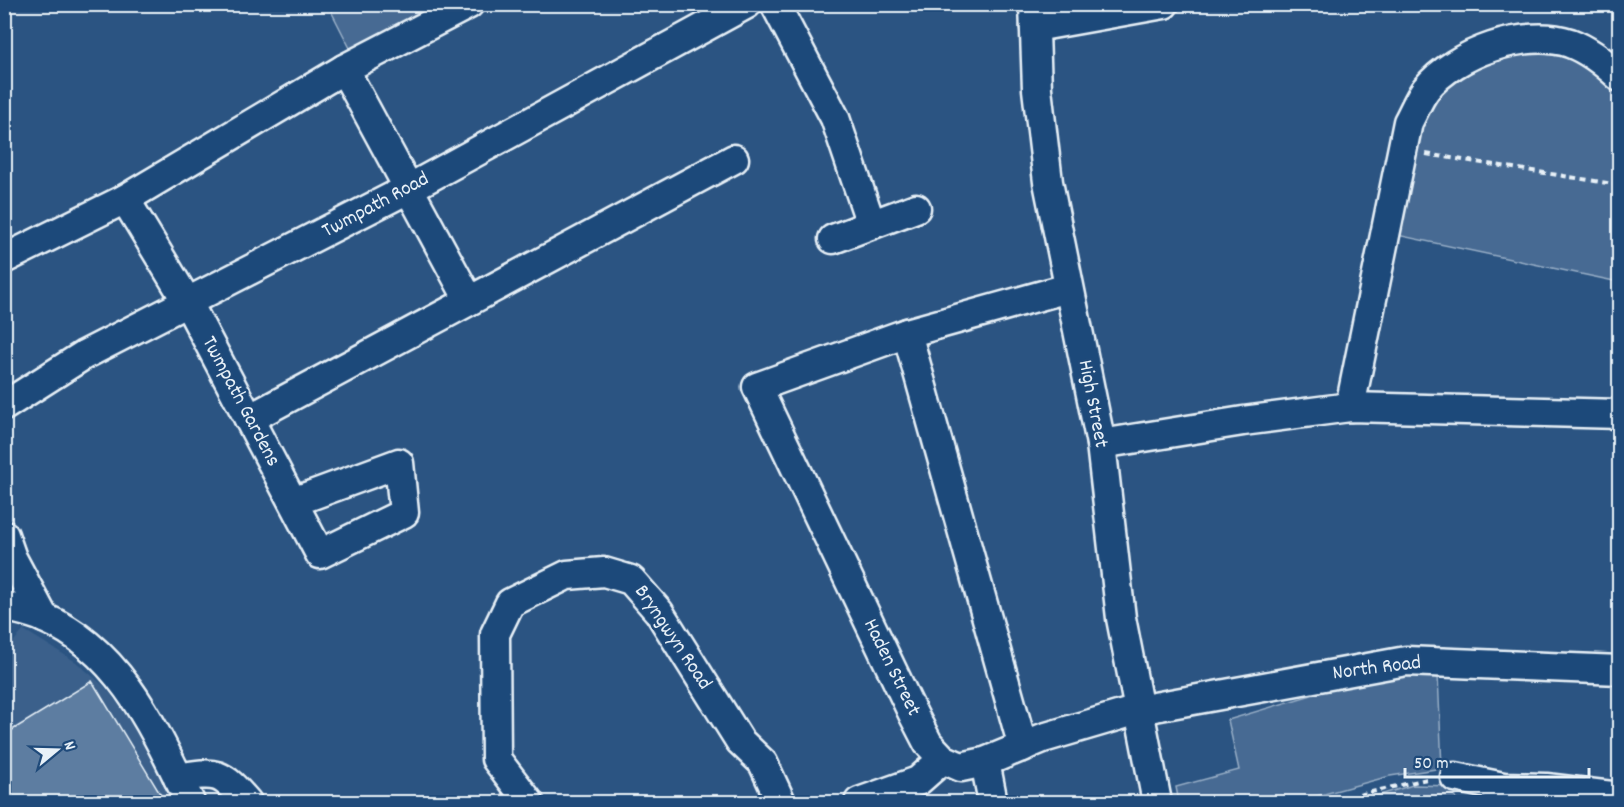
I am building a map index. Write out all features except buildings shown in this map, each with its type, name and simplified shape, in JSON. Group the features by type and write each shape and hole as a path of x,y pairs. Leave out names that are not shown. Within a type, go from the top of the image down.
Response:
{"street":[{"path":"4,259 125,199 344,69 469,4"},
{"name":"Twmpath Road","path":"4,406 84,355 408,189 747,4"},
{"path":"775,4 835,118 871,225"},
{"path":"1035,16 1164,4"},
{"name":"High Street","path":"1035,16 1036,89 1048,182 1101,444 1121,618 1157,802"},
{"path":"1350,407 1408,122 1426,89 1457,61 1496,44 1533,40 1568,43 1602,60 1620,77"},
{"path":"344,69 469,300"},
{"path":"249,419 734,159"},
{"name":"Twmpath Gardens","path":"125,199 188,303 293,502"},
{"path":"833,239 916,208"},
{"path":"1023,747 907,333 1068,288"},
{"name":"Haden Street","path":"907,333 757,387 913,714 928,743 943,759"},
{"path":"1101,444 1243,421 1350,407 1620,414"},
{"path":"4,535 12,558 44,618"},
{"name":"Bryngwyn Road","path":"529,802 496,759 495,634 510,603 567,575 604,572 632,580 659,612 740,741 763,763 781,802"},
{"path":"4,606 44,618 73,633 109,664 144,712 184,790 208,773 228,780 247,802"},
{"name":"North Road","path":"1138,710 1406,661 1620,670"},
{"path":"859,802 910,794 918,781 943,759 961,766 985,762 1023,747 1138,710"},
{"path":"985,762 993,802"},
{"path":"1455,777 1503,795 1546,788 1620,797"}],"path":[{"path":"1402,151 1620,185"},
{"path":"1329,802 1419,779 1455,777"}],"shaded area":[{"path":"328,5 447,5 354,56"},
{"path":"1530,52 1573,58 1619,87 1619,282 1397,235 1421,126 1437,100 1458,75 1497,59"},
{"path":"24,630 76,662 104,686 141,733 178,802 5,802 5,651"},
{"path":"1399,669 1438,675 1442,768 1390,776 1295,802 1179,802 1176,787 1239,770 1228,720"},
{"path":"1413,785 1453,786 1457,802 1356,802"}]}
